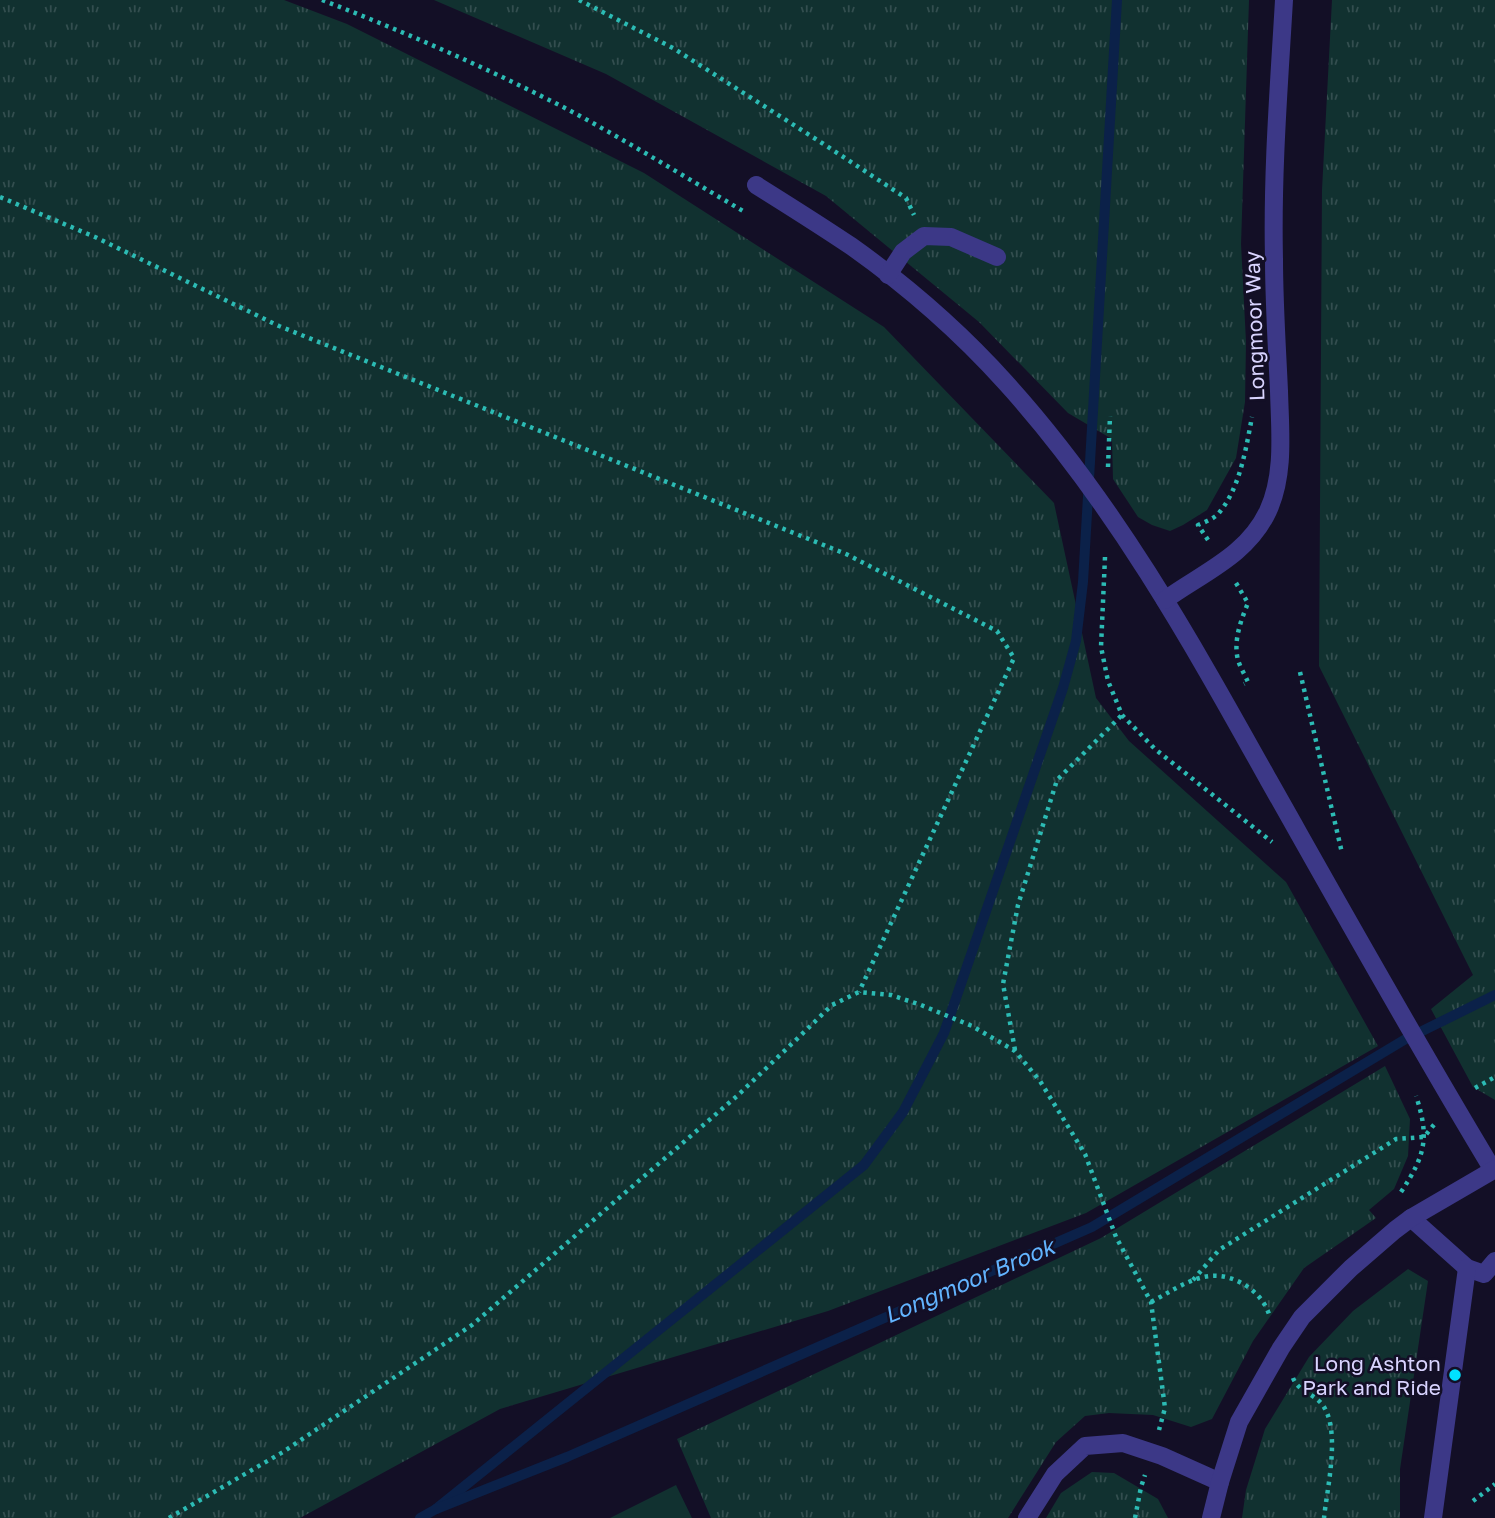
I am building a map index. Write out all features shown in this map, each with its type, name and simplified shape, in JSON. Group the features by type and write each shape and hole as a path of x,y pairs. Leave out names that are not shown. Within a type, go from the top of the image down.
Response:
{"street":[{"name":"Longmoor Way","path":"1165,600 1223,563 1248,540 1268,512 1279,474 1274,177 1284,0"},
{"path":"756,185 852,247 888,275 974,350 1057,443 1165,600 1396,1007 1494,1170 1395,1230 1302,1317 1239,1422 1211,1518"},
{"path":"888,275 903,252 924,236 951,237 997,257"},
{"path":"1411,1218 1467,1268 1484,1274 1495,1261"},
{"path":"1433,1518 1467,1268"},
{"path":"1027,1518 1055,1474 1085,1446 1123,1443 1220,1482"}],"path":[{"path":"322,0 474,64 567,110 746,212"},
{"path":"579,0 673,48 906,198 924,236"},
{"path":"0,197 94,237 279,326 846,554 998,631 1014,658 859,992"},
{"path":"1108,470 1110,416"},
{"path":"1105,552 1101,647 1108,681 1122,715 1155,749 1274,843"},
{"path":"1300,671 1342,856 1328,886"},
{"path":"1015,1051 1003,984 1018,905 1057,780 1122,715"},
{"path":"169,1518 283,1452 472,1325 737,1096 832,1005 859,992 891,995 921,1005 972,1026 1015,1051 1040,1082 1085,1154 1116,1237 1152,1302 1165,1408 1141,1487 1135,1518"},
{"path":"1399,1196 1423,1150 1424,1128 1415,1090"},
{"path":"1193,1280 1219,1250 1396,1139 1424,1137 1452,1102"},
{"path":"1152,1302 1193,1280 1216,1275 1237,1280 1258,1294 1268,1310 1296,1385 1322,1404 1331,1423 1333,1446 1324,1518"},
{"path":"1473,1501 1495,1485"}],"green space":[{"path":"0,0 284,0 347,24 644,173 884,327 1054,503 1096,698 1129,741 1286,882 1378,1046 1086,1213 828,1311 500,1409 300,1518 0,1518"},
{"path":"434,0 1249,0 1241,244 1246,342 1245,402 1236,458 1207,510 1170,531 1138,517 1113,479 1112,439 1068,413 979,322 826,196 606,74"},
{"path":"1332,0 1495,0 1495,1100 1473,1087 1431,1009 1473,975 1319,666 1322,190"},
{"path":"1385,1066 1410,1119 1408,1156 1394,1189 1369,1210 1376,1218 1304,1268 1253,1341 1212,1419 1191,1427 1153,1415 1109,1413 1085,1416 1056,1442 1008,1518 711,1518 677,1439 1101,1238"},
{"path":"1408,1269 1428,1281 1400,1469 1400,1518 1242,1518 1246,1490 1265,1429 1309,1357 1353,1311"},
{"path":"1092,1472 1114,1473 1158,1499 1168,1518 1046,1518 1061,1493"},
{"path":"676,1485 692,1518 610,1518"}],"waterway":[{"path":"436,1509 864,1165 903,1112 944,1033 1063,688 1076,641 1083,582 1117,0"},
{"name":"Longmoor Brook","path":"420,1518 436,1509 567,1457 1092,1227 1404,1040 1495,995"}],"place":[{"name":"Long Ashton Park and Ride","path":"1455,1375"}]}
